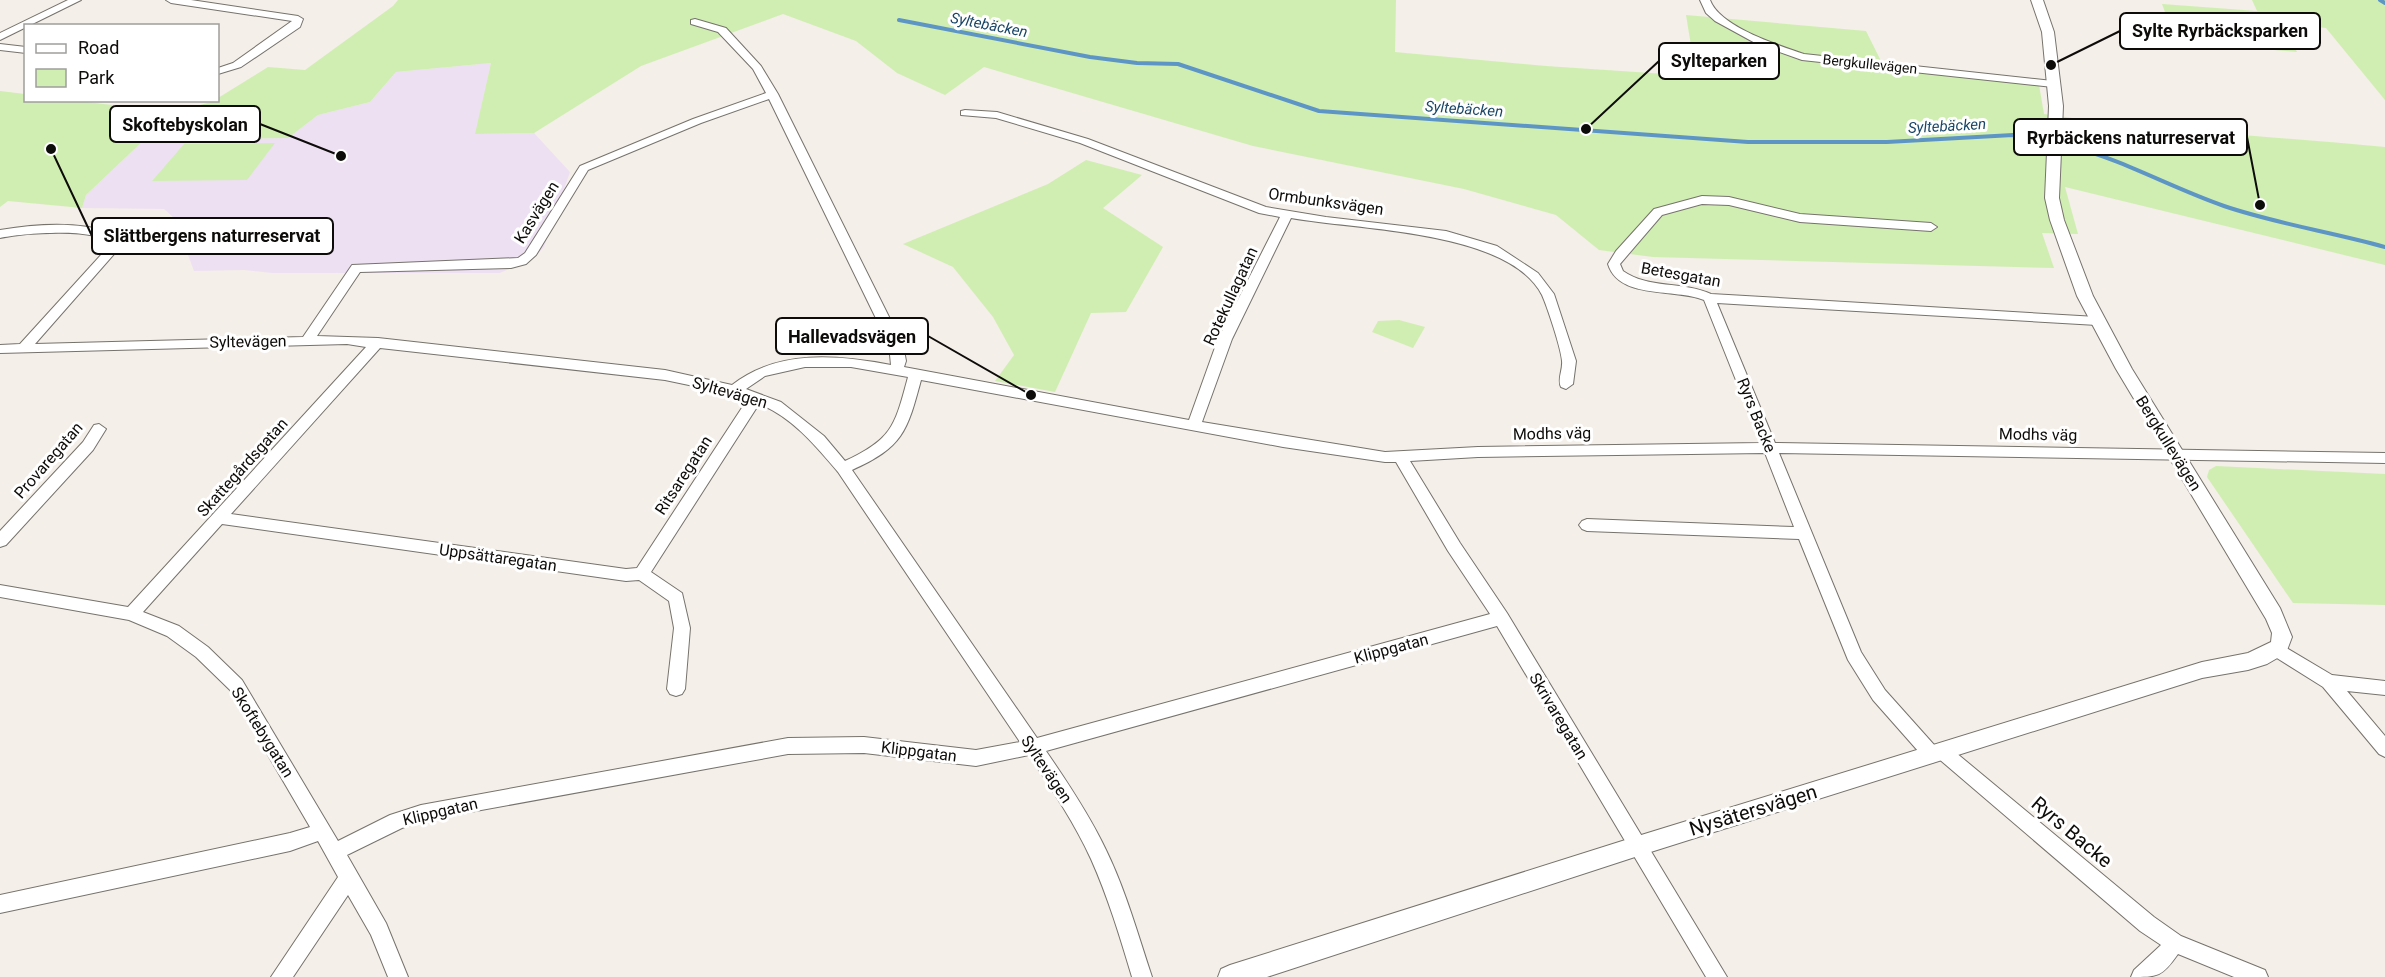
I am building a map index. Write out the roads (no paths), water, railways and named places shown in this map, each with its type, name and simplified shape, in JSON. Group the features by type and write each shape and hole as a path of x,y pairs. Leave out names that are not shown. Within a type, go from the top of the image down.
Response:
{"street":[{"path":"28,24 76,0"},
{"path":"171,0 298,19 296,26 237,65 219,71"},
{"path":"234,10 248,0"},
{"name":"Bergkullevägen","path":"1705,0 1709,11 1719,19 1761,42 1802,57 2053,84"},
{"name":"Bergkullevägen","path":"2037,0 2048,32 2056,106 2052,198 2062,237 2097,321 2273,614 2281,632 2282,642 2278,650"},
{"path":"694,22 722,30 754,63 773,94 896,345 899,361 897,369"},
{"path":"0,38 24,26"},
{"path":"0,47 24,50"},
{"name":"Kasvägen","path":"308,340 356,268 511,264 522,261 530,255 584,168 697,121 773,94"},
{"name":"Ormbunksvägen","path":"965,112 997,115 1084,141 1245,204 1286,216 1446,235 1493,249 1534,276 1543,286 1553,305 1569,361 1566,384"},
{"name":"Betesgatan","path":"1931,227 1800,218 1729,201 1702,200 1658,212 1620,254 1614,264 1617,273 1630,281 1691,289 1709,298 2097,321"},
{"name":"Rotekullagatan","path":"1194,425 1225,339 1286,216"},
{"path":"0,234 30,229 93,233 107,235 116,245 24,348"},
{"name":"Ryrs Backe","path":"1709,298 1854,655 1879,695 1938,753 2147,924 2174,943 2258,977"},
{"name":"Syltevägen","path":"0,349 308,340 378,342 665,375 735,390 756,397 788,413 819,440 843,468 1063,792 1099,855 1122,914 1142,977"},
{"name":"Skattegårdsgatan","path":"131,614 221,518 378,342"},
{"name":"Modhs väg","path":"735,390 746,380 787,364 819,361 851,362 1363,455 1771,448 2385,458"},
{"path":"843,468 886,446 899,430 906,414 916,373"},
{"name":"Ritsaregatan","path":"642,574 756,397"},
{"name":"Provaregatan","path":"0,541 88,446 99,429"},
{"name":"Skrivaregatan","path":"1400,456 1454,547 1501,618 1717,977"},
{"name":"Uppsättaregatan","path":"221,518 615,574 642,574"},
{"path":"1587,525 1804,533"},
{"path":"642,574 676,598 682,628 676,689"},
{"name":"Skoftebygatan","path":"0,591 131,614 173,631 202,652 236,686 379,930 398,977"},
{"name":"Klippgatan","path":"334,852 397,821 421,813 788,746 864,745 976,758 1033,747 1501,618"},
{"path":"2278,650 2329,682 2385,749"},
{"name":"Nysätersvägen","path":"1230,977 1638,846 2202,670 2265,657 2278,650"},
{"path":"2329,682 2385,688"},
{"path":"0,904 290,842 322,831"},
{"path":"280,977 349,877"},
{"path":"2141,977 2163,959 2174,943"}],"waterway":[{"path":"2380,0 2385,3"},
{"name":"Syltebäcken","path":"899,20 1090,57 1137,63 1178,64 1319,111 1748,142 1887,142 2013,135 2036,140"},
{"name":"Syltebäcken","path":"2070,146 2109,159 2224,206 2385,247"}],"place":[{"name":"Sylte Ryrbäcksparken","path":"2051,65"},
{"name":"Sylteparken","path":"1586,129"},
{"name":"Slättbergens naturreservat","path":"51,149"},
{"name":"Skoftebyskolan","path":"341,156"},
{"name":"Ryrbäckens naturreservat","path":"2260,205"},
{"name":"Hallevadsvägen","path":"1031,395"}]}
